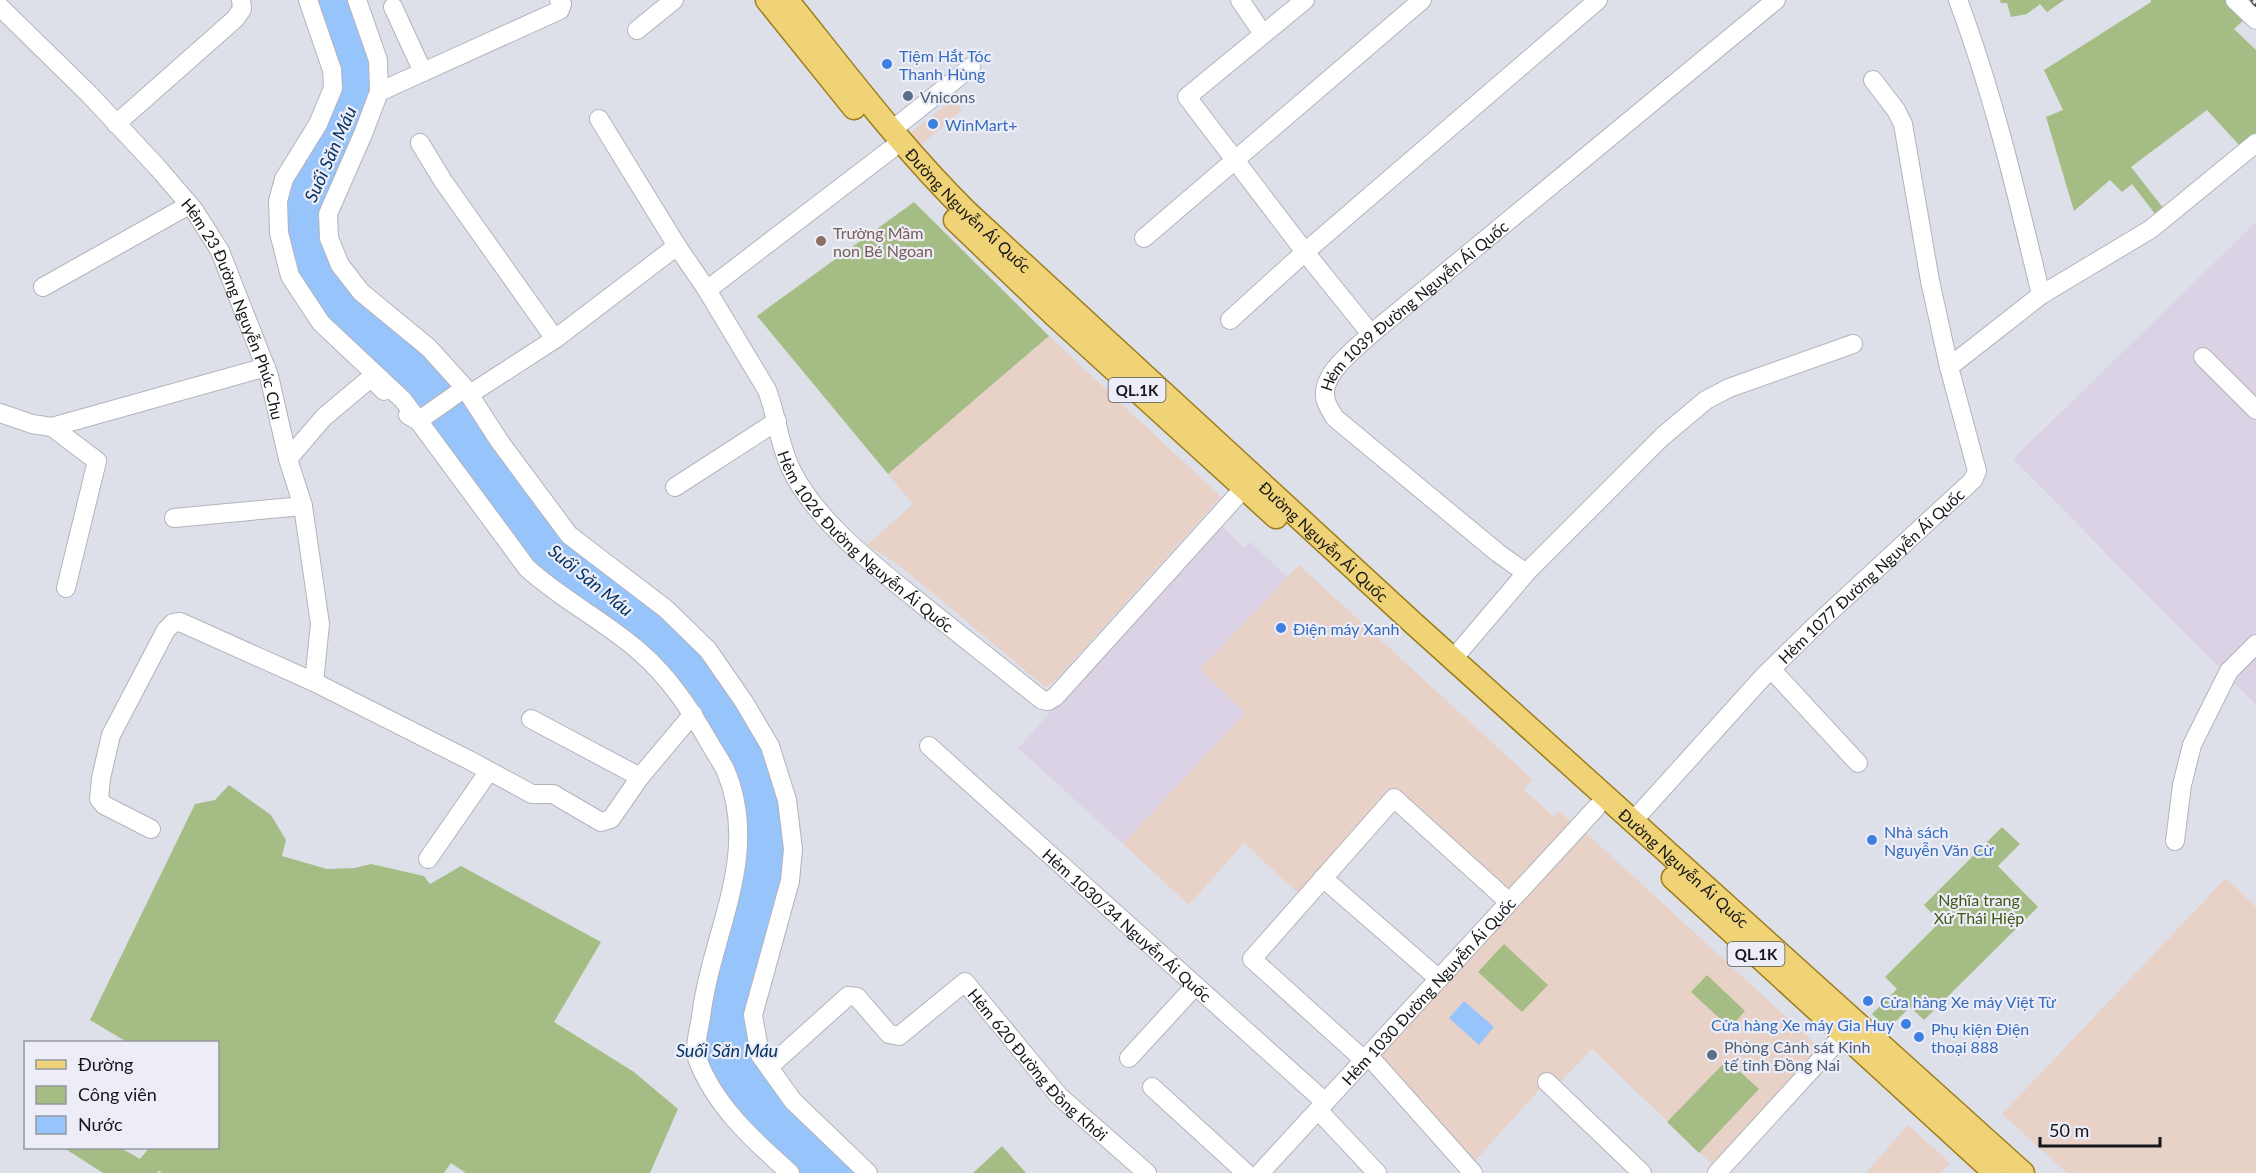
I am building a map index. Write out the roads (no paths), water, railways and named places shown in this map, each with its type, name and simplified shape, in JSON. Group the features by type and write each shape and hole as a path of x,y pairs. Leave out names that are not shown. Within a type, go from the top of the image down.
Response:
{"main road":[{"name":"Đường Nguyễn Ái Quốc","path":"767,0 988,254 1244,488 1407,627 1453,659 1601,802"},
{"name":"Đường Nguyễn Ái Quốc","path":"787,0 891,140 1407,627 1628,827 2022,1173"},
{"name":"Đường Nguyễn Ái Quốc","path":"1662,857 1844,1034 1995,1173"}],"street":[{"path":"116,124 235,20 242,9 241,0"},
{"path":"308,0 332,70 333,88 318,124 285,179 278,201 279,233 290,276 321,322 403,400 527,568 547,586 639,651 658,669 693,714 725,769 738,814 739,854 732,890 703,996 696,1055 714,1093 753,1140 790,1173"},
{"path":"357,0 378,60 379,92 328,214 329,238 340,265 361,292 429,348 467,391 507,451 569,535 666,609 708,650 744,702 770,746 787,800 793,849 790,881 753,1015 760,1055 793,1101 868,1173"},
{"path":"379,92 560,10 562,4 559,0"},
{"path":"637,30 674,0"},
{"path":"1240,0 1263,34"},
{"path":"1305,0 1187,97 1235,162 1371,334"},
{"path":"1144,238 1422,0"},
{"path":"1230,320 1305,252 1598,0"},
{"name":"Hẻm 1039 Đường Nguyễn Ái Quốc","path":"1526,573 1498,553 1335,418 1326,403 1324,390 1331,374 1371,334 1776,0"},
{"path":"1958,0 1979,58 2009,160 2040,295"},
{"path":"2235,0 2256,20"},
{"name":"Hẻm 23 Đường Nguyễn Phúc Chu","path":"0,6 116,124 189,205 220,251 266,367 288,459 303,506 320,624 314,682"},
{"path":"393,7 423,72"},
{"path":"707,290 891,140 970,67"},
{"name":"Hẻm 1077 Đường Nguyễn Ái Quốc","path":"1628,827 1771,669 1973,480 1977,471 1949,367 1930,281 1903,124 1896,110 1873,80"},
{"name":"Hẻm 1026 Đường Nguyễn Ái Quốc","path":"599,119 761,377 773,405 790,469 810,499 866,559 1045,701 1055,697 1244,488"},
{"path":"420,143 443,181 555,339"},
{"path":"1949,367 2040,295 2151,229 2256,143"},
{"path":"43,287 189,205"},
{"path":"418,421 555,339 677,246"},
{"path":"1453,659 1526,573 1663,436 1706,400 1729,388 1852,344"},
{"path":"2203,357 2256,410"},
{"path":"0,413 32,424 52,427 266,367"},
{"path":"288,459 324,417 367,381 374,381 403,411 418,421"},
{"path":"675,487 777,421"},
{"path":"52,427 97,461 66,588"},
{"path":"174,518 303,506"},
{"path":"152,829 104,805 99,799 101,778 111,735 166,630 173,623 180,622 314,682 532,794 553,794 600,822 611,819 640,777 693,714"},
{"path":"2175,841 2182,785 2192,745 2229,671 2256,644"},
{"path":"1771,669 1858,763"},
{"path":"531,719 640,777"},
{"name":"Hẻm 1030/34 Nguyễn Ái Quốc","path":"929,747 1195,986 1322,1106 1377,1173"},
{"path":"428,860 489,771"},
{"path":"1473,1173 1366,1058 1252,959 1394,798 1509,902"},
{"name":"Hẻm 1030 Đường Nguyễn Ái Quốc","path":"1260,1173 1601,802"},
{"path":"1323,878 1439,979"},
{"name":"Hẻm 620 Đường Đồng Khởi","path":"769,1067 848,996 857,997 889,1034 898,1036 965,982 1059,1096 1147,1173"},
{"path":"1129,1058 1195,986"},
{"path":"1717,1173 1844,1034"},
{"path":"1547,1082 1642,1173"},
{"path":"1152,1087 1246,1173"}],"water":[{"name":"Suối Săn Máu","path":"314,0 351,0 371,60 373,92 323,239 456,388 548,518 661,613 703,653 765,749 782,801 787,848 754,1056 861,1173 799,1173 758,1137 718,1091 702,1054 709,998 745,855 698,711 551,582 327,320 295,274 284,233 284,202 289,182 338,89"},
{"path":"1464,1001 1494,1027 1479,1045 1449,1018"}],"place":[{"name":"Tiệm Hắt Tóc Thanh Hùng","path":"887,64"},
{"name":"Vnicons","path":"908,96"},
{"name":"WinMart+","path":"933,124"},
{"name":"Trường Mầm non Bé Ngoan","path":"821,241"},
{"name":"Điện máy Xanh","path":"1281,628"},
{"name":"Nhà sách Nguyễn Văn Cừ","path":"1872,840"},
{"name":"Cửa hàng Xe máy Việt Từ","path":"1868,1001"},
{"name":"Cửa hàng Xe máy Gia Huy","path":"1906,1024"},
{"name":"Phụ kiện Điện thoại 888","path":"1919,1037"},
{"name":"Phòng Cảnh sát Kinh tế tỉnh Đồng Nai","path":"1712,1055"}],"park label":[{"name":"Nghĩa trang Xứ Thái Hiệp","path":"1979,908"}]}
